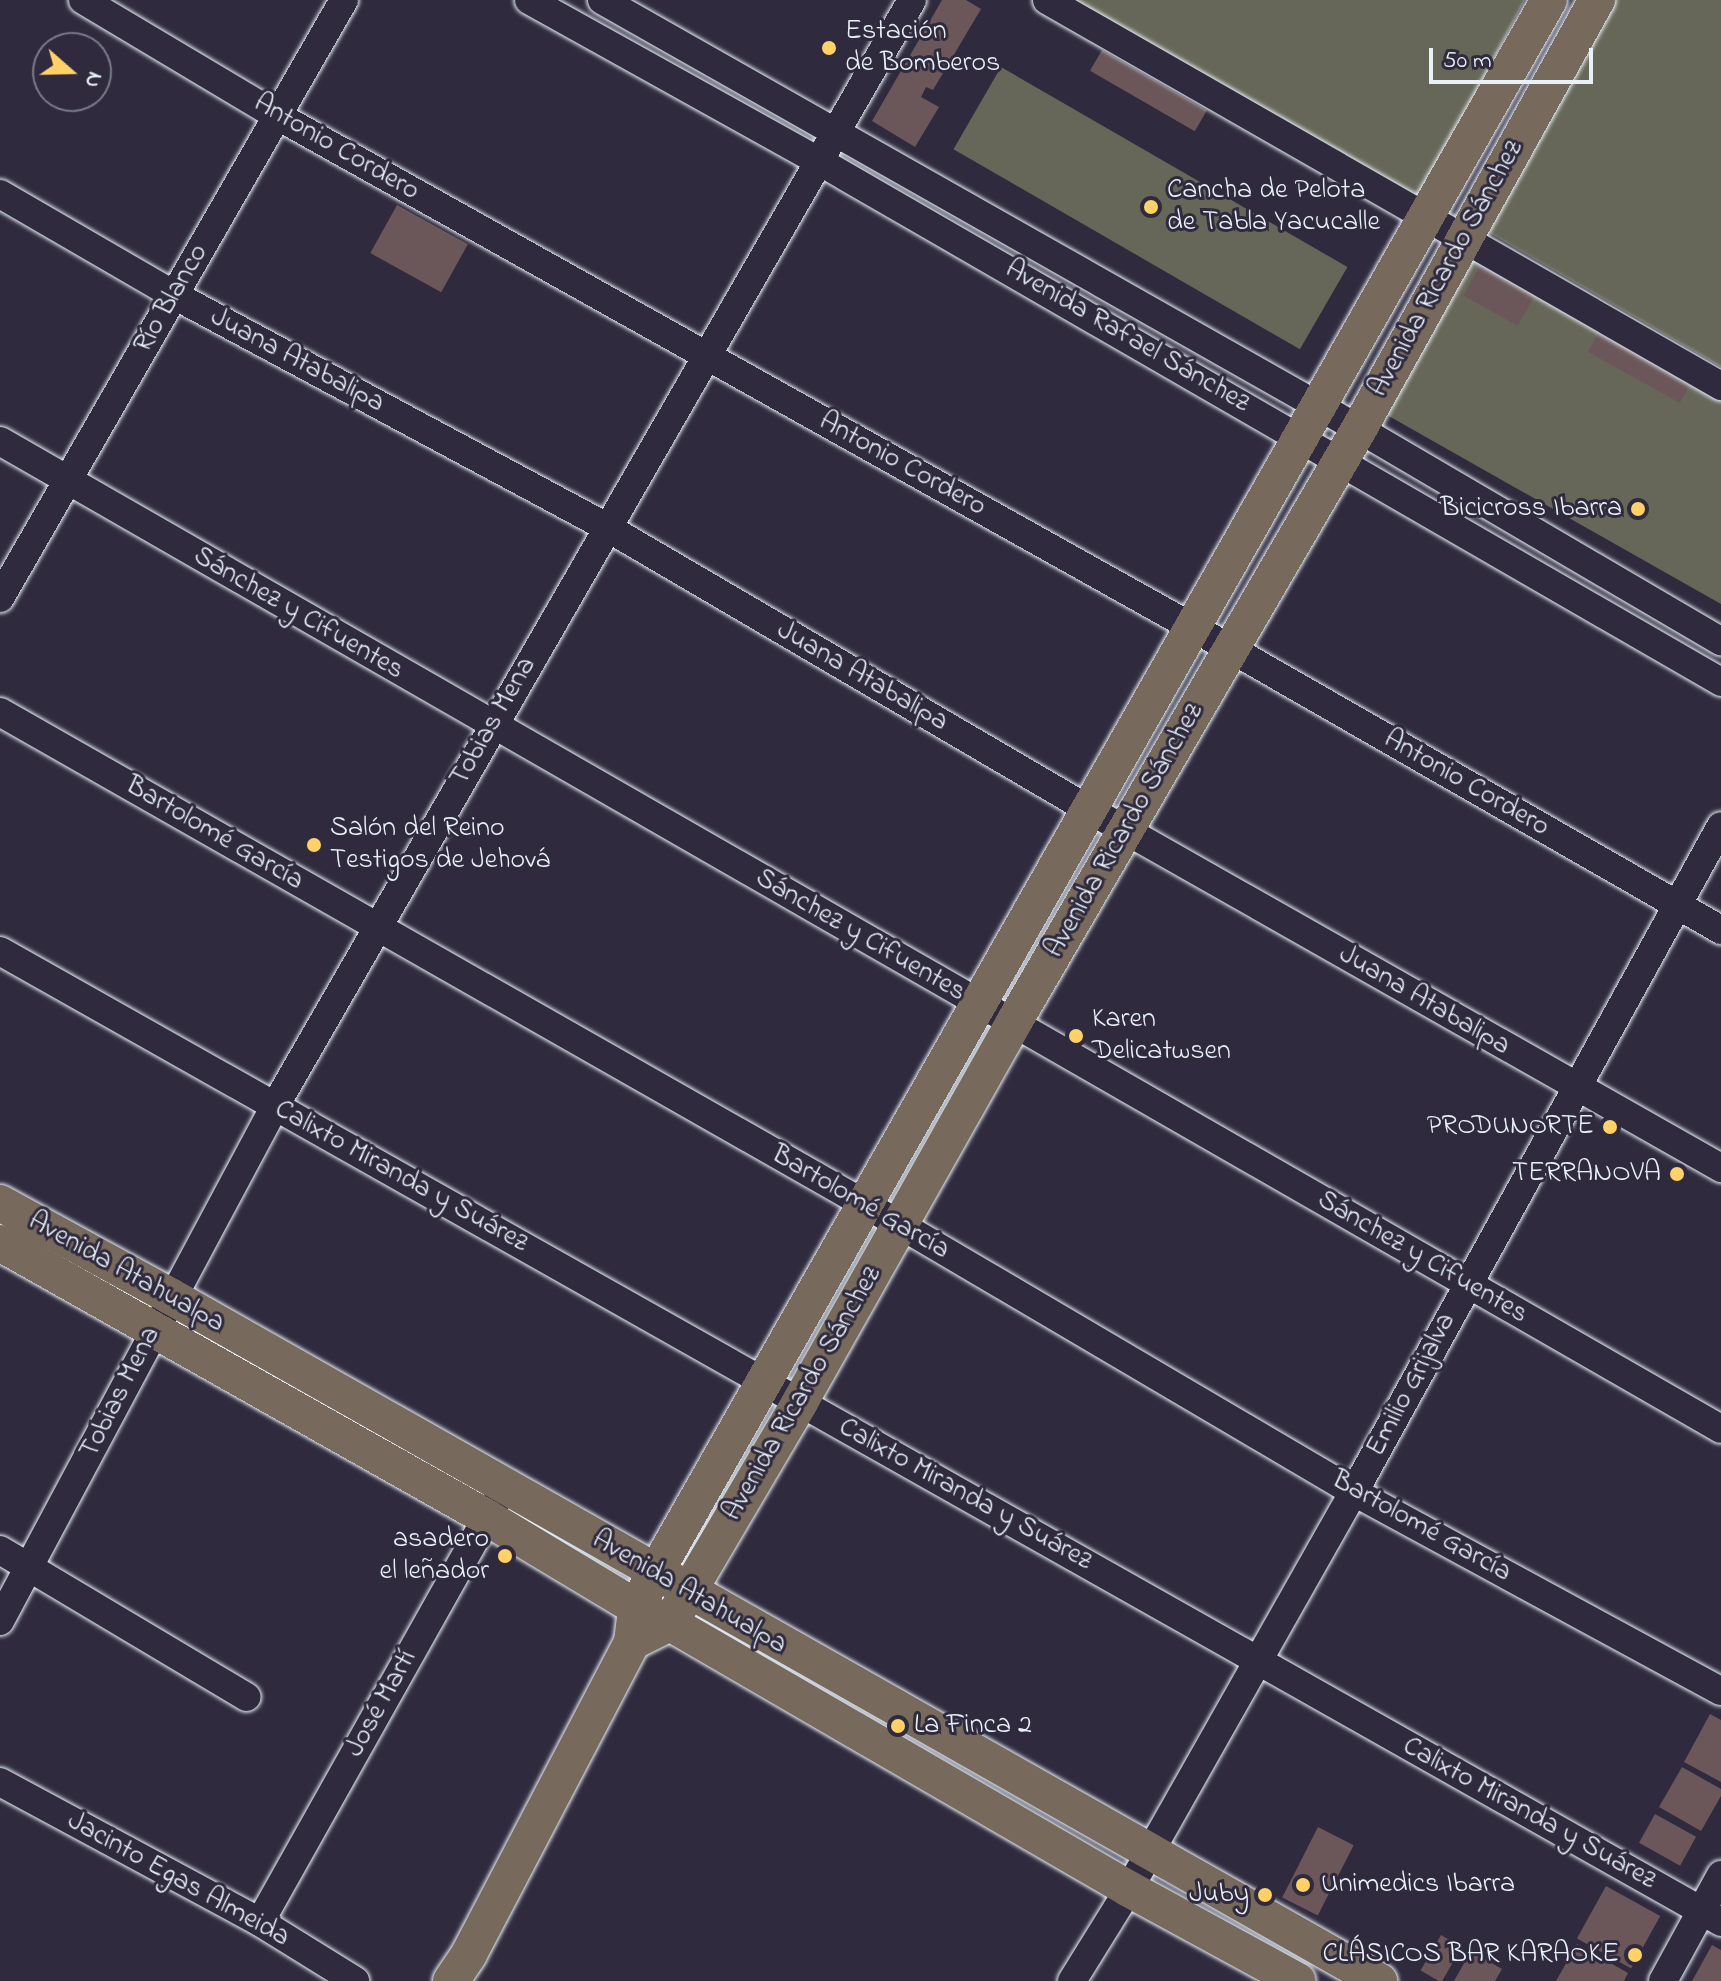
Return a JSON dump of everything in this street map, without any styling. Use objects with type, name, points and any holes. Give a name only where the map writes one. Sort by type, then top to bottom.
[{"type":"main road","name":"Avenida Ricardo Sánchez","points":[[451,1981],[469,1954],[634,1624],[655,1574],[1549,0]]},
{"type":"main road","name":"Avenida Ricardo Sánchez","points":[[679,1608],[1349,444],[1597,0]]},
{"type":"main road","name":"Avenida Atahualpa","points":[[0,1203],[170,1296],[496,1502],[634,1624]]},
{"type":"main road","name":"Avenida Atahualpa","points":[[0,1243],[154,1331],[496,1502],[655,1574],[679,1608],[1129,1889],[1298,1981]]},
{"type":"main road","name":"Avenida Atahualpa","points":[[679,1608],[1150,1853],[1379,1981]]},
{"type":"main road","points":[[634,1624],[679,1608]]},
{"type":"street","name":"Antonio Cordero","points":[[83,0],[276,115],[1231,649],[1721,930]]},
{"type":"street","name":"Río Blanco","points":[[0,598],[344,0]]},
{"type":"street","name":"Avenida Rafael Sánchez","points":[[529,0],[817,160],[1721,641]]},
{"type":"street","name":"Avenida Rafael Sánchez","points":[[602,0],[835,132],[1310,422]]},
{"type":"street","name":"Tobias Mena","points":[[0,1621],[31,1567],[170,1296],[275,1106],[491,726],[912,0]]},
{"type":"street","points":[[1047,0],[1721,386]]},
{"type":"street","name":"Juana Atabalipa","points":[[0,194],[174,295],[608,528],[1088,809],[1721,1168]]},
{"type":"street","name":"Sánchez y Cifuentes","points":[[0,441],[491,726],[979,1005],[1014,1022],[1721,1429]]},
{"type":"street","name":"Avenida Rafael Sánchez","points":[[1349,444],[1721,682]]},
{"type":"street","name":"Bartolomé García","points":[[0,712],[863,1203],[1354,1492],[1721,1691]]},
{"type":"street","name":"Emilio Grijalva","points":[[1072,1981],[1150,1853],[1354,1492],[1721,826]]},
{"type":"street","name":"Calixto Miranda y Suárez","points":[[0,951],[1711,1916]]},
{"type":"street","name":"José Martí","points":[[260,1922],[496,1502]]},
{"type":"street","points":[[0,1550],[247,1697]]},
{"type":"street","name":"Jacinto Egas Almeida","points":[[0,1782],[260,1922],[355,1981]]},
{"type":"street","points":[[1663,1981],[1711,1916],[1721,1875]]},
{"type":"green space","points":[[1072,0],[1525,0],[1419,198]]},
{"type":"green space","points":[[1616,0],[1721,0],[1721,367],[1486,231]]},
{"type":"green space","name":"Cancha de Pelota de Tabla Yacucalle","points":[[1001,67],[1347,267],[1300,349],[954,149]]},
{"type":"green space","name":"Bicicross Ibarra","points":[[1474,258],[1721,398],[1721,604],[1387,415]]},
{"type":"building","points":[[942,0],[966,0],[981,9],[933,90],[926,87],[921,97],[939,107],[915,147],[872,121]]},
{"type":"building","points":[[1102,50],[1207,110],[1195,131],[1090,71]]},
{"type":"building","points":[[397,205],[468,244],[441,292],[370,253]]},
{"type":"building","points":[[1480,266],[1534,296],[1518,326],[1464,296]]},
{"type":"building","points":[[1600,330],[1692,381],[1680,403],[1588,352]]},
{"type":"building","points":[[1710,1714],[1721,1720],[1721,1782],[1684,1762]]},
{"type":"building","points":[[1682,1767],[1721,1789],[1721,1796],[1701,1831],[1659,1807]]},
{"type":"building","points":[[1655,1814],[1696,1837],[1680,1866],[1639,1843]]},
{"type":"building","points":[[1318,1827],[1354,1845],[1318,1916],[1282,1897]]},
{"type":"building","points":[[1606,1886],[1660,1916],[1631,1969],[1577,1938]]},
{"type":"building","points":[[1441,1935],[1462,1947],[1442,1981],[1420,1971]]},
{"type":"building","points":[[1577,1944],[1628,1973],[1624,1981],[1556,1981]]},
{"type":"building","points":[[1712,1945],[1721,1950],[1721,1981],[1692,1981]]},
{"type":"building","points":[[1471,1951],[1502,1969],[1495,1981],[1454,1981]]},
{"type":"place","name":"Estación de Bomberos","points":[[829,48]]},
{"type":"place","name":"Cancha de Pelota de Tabla Yacucalle","points":[[1151,207]]},
{"type":"place","name":"Bicicross Ibarra","points":[[1638,509]]},
{"type":"place","name":"Salón del Reino Testigos de Jehová","points":[[314,845]]},
{"type":"place","name":"Karen Delicatwsen","points":[[1076,1036]]},
{"type":"place","name":"PRODUNORTE","points":[[1610,1127]]},
{"type":"place","name":"TERRANOVA","points":[[1677,1174]]},
{"type":"place","name":"asadero el leñador","points":[[505,1556]]},
{"type":"place","name":"La Finca 2","points":[[898,1726]]},
{"type":"place","name":"Unimedics Ibarra","points":[[1303,1885]]},
{"type":"place","name":"Juby","points":[[1265,1895]]},
{"type":"place","name":"CLÁSICOS BAR KARAOKE","points":[[1635,1955]]}]
